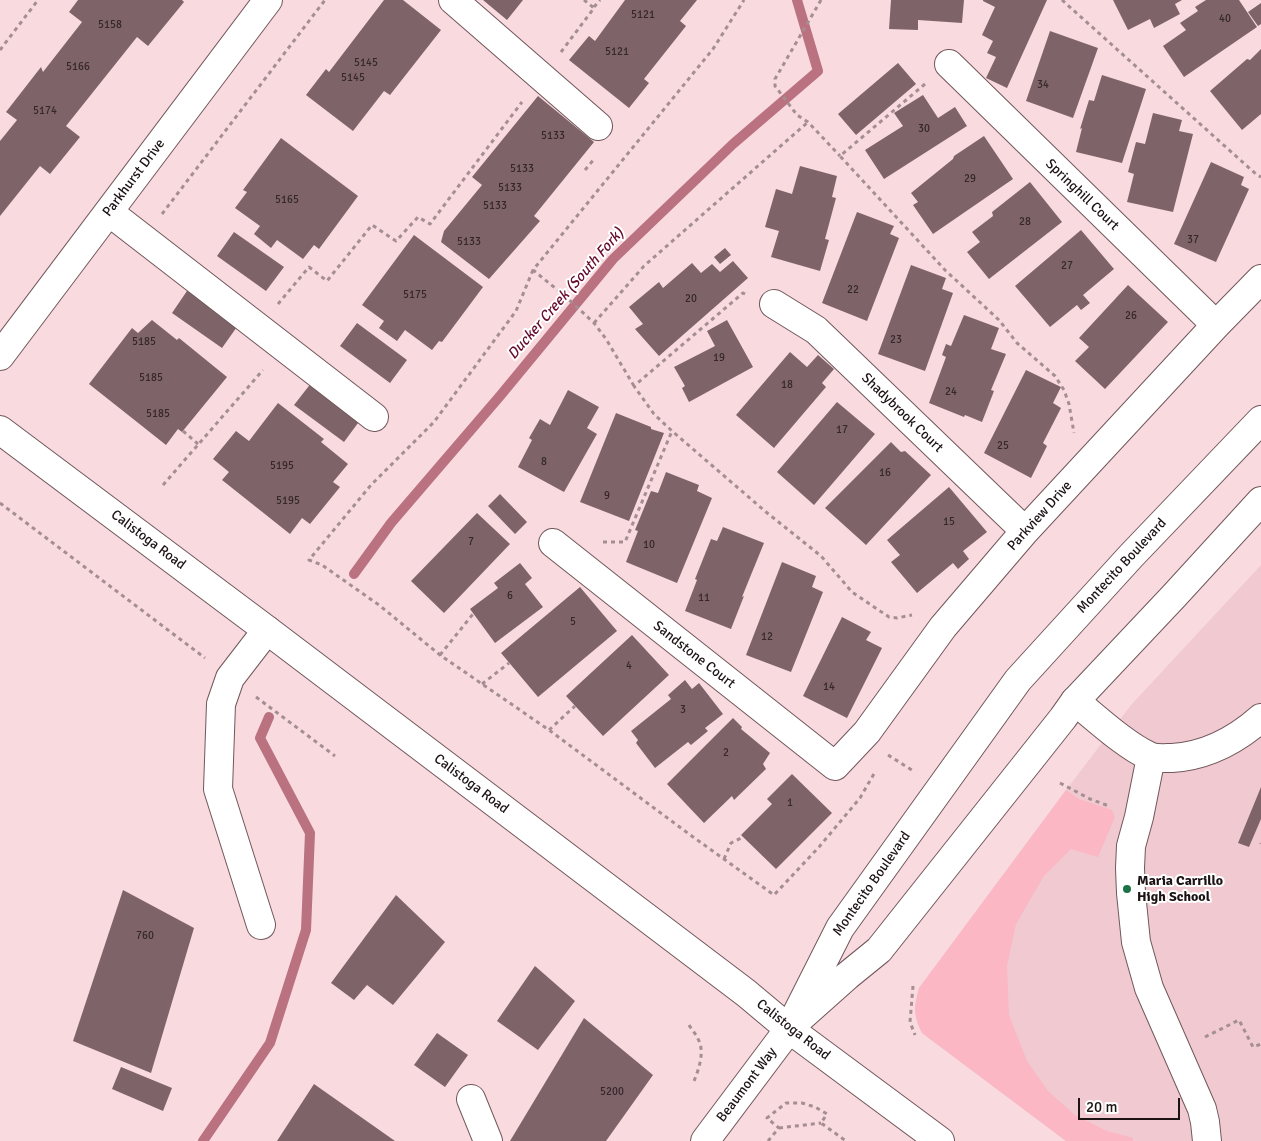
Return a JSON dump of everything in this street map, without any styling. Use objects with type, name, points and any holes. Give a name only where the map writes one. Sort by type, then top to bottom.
[{"type":"main road","name":"Parkhurst Drive","points":[[0,356],[268,0]]},
{"type":"main road","points":[[452,0],[598,126]]},
{"type":"main road","name":"Springhill Court","points":[[949,64],[1216,325]]},
{"type":"main road","points":[[109,212],[374,417]]},
{"type":"main road","name":"Parkview Drive","points":[[836,766],[867,732],[943,627],[1025,532],[1216,325],[1261,279]]},
{"type":"main road","name":"Shadybrook Court","points":[[774,304],[816,330],[1025,532]]},
{"type":"main road","name":"Montecito Boulevard","points":[[789,1029],[840,928],[1018,680],[1130,556],[1261,420]]},
{"type":"main road","name":"Calistoga Road","points":[[0,430],[746,993],[789,1029],[940,1141]]},
{"type":"main road","points":[[789,1029],[847,976],[879,950],[1075,701],[1261,501]]},
{"type":"main road","name":"Sandstone Court","points":[[553,543],[836,766]]},
{"type":"main road","points":[[261,925],[218,789],[221,704],[230,678],[267,630]]},
{"type":"main road","points":[[1075,701],[1125,741],[1151,758],[1182,757],[1202,753],[1233,739],[1261,718]]},
{"type":"main road","points":[[1151,758],[1132,846],[1130,868],[1136,942],[1149,988],[1202,1109],[1207,1141]]},
{"type":"main road","name":"Beaumont Way","points":[[705,1141],[789,1029]]},
{"type":"main road","points":[[471,1099],[488,1141]]},
{"type":"path","points":[[0,50],[38,0]]},
{"type":"path","points":[[144,238],[325,0]]},
{"type":"path","points":[[584,0],[594,8]]},
{"type":"path","points":[[258,328],[308,267],[327,281],[372,225],[396,240],[418,217],[430,224],[600,0]]},
{"type":"path","points":[[744,0],[713,49],[533,270],[516,312],[434,422],[371,485],[309,560],[322,565],[379,605],[440,655],[549,730],[774,895],[819,847],[860,798],[878,768]]},
{"type":"path","points":[[821,0],[776,79],[776,86],[797,115],[808,122],[945,270],[999,320],[1016,344],[1055,376],[1064,390],[1069,404],[1076,450],[1088,463]]},
{"type":"path","points":[[1062,0],[1261,177]]},
{"type":"path","points":[[840,156],[949,64]]},
{"type":"path","points":[[594,323],[644,266],[808,122]]},
{"type":"path","points":[[533,270],[594,323],[654,414],[766,512],[821,556],[852,592],[889,617],[897,618],[920,614],[930,616],[943,627]]},
{"type":"path","points":[[634,386],[743,294],[774,304]]},
{"type":"path","points":[[163,485],[274,357],[280,345]]},
{"type":"path","points":[[183,430],[198,444]]},
{"type":"path","points":[[553,543],[624,542],[672,431]]},
{"type":"path","points":[[0,503],[335,756]]},
{"type":"path","points":[[440,655],[473,614]]},
{"type":"path","points":[[482,684],[509,664]]},
{"type":"path","points":[[549,730],[575,706]]},
{"type":"path","points":[[867,732],[885,743],[881,751],[917,773]]},
{"type":"path","points":[[1060,783],[1090,799],[1115,808]]},
{"type":"path","points":[[724,859],[731,843],[743,837]]},
{"type":"path","points":[[913,986],[910,1022],[915,1035]]},
{"type":"path","points":[[1200,1039],[1239,1020],[1253,1047],[1261,1044]]},
{"type":"path","points":[[689,1025],[700,1040],[700,1066],[694,1081]]},
{"type":"path","points":[[779,1128],[767,1118],[786,1103],[802,1103],[815,1107],[827,1114],[821,1123]]},
{"type":"path","points":[[768,1141],[779,1128],[821,1123],[846,1141]]},
{"type":"shaded area","name":"Maria Carrillo High School","points":[[1261,565],[1261,1141],[1066,1141],[922,1033],[917,1022],[915,1006],[919,988],[1131,705]]},
{"type":"shaded area","points":[[1066,790],[1079,799],[1112,810],[1115,817],[1098,857],[1071,849],[1044,876],[1016,924],[1007,966],[1009,1015],[1027,1061],[1048,1091],[1075,1115],[1107,1131],[1133,1138],[1133,1141],[1066,1141],[922,1033],[917,1021],[915,1006],[919,988]]},
{"type":"building","points":[[78,0],[182,0],[184,2],[148,46],[137,37],[66,126],[80,137],[50,174],[40,166],[0,216],[0,141],[17,120],[6,112],[41,67],[43,72],[82,22],[69,12]]},
{"type":"building","points":[[384,0],[403,0],[441,30],[390,95],[384,91],[353,131],[306,95],[326,69],[329,72]]},
{"type":"building","points":[[483,0],[523,0],[507,20]]},
{"type":"building","points":[[625,0],[697,0],[680,21],[686,26],[644,79],[649,83],[629,108],[569,60],[589,36],[595,41]]},
{"type":"building","points":[[891,0],[964,0],[962,23],[918,20],[918,30],[889,29]]},
{"type":"building","points":[[983,0],[1047,0],[1007,88],[986,78],[996,57],[987,53],[993,41],[982,35],[995,7]]},
{"type":"building","points":[[1113,0],[1182,0],[1175,4],[1180,14],[1154,28],[1150,19],[1128,30]]},
{"type":"building","points":[[1206,0],[1239,0],[1257,27],[1184,77],[1163,46],[1186,30],[1180,23],[1198,11],[1195,7]]},
{"type":"building","points":[[1261,3],[1261,24],[1258,26],[1248,12]]},
{"type":"building","points":[[1050,31],[1098,48],[1073,118],[1026,101]]},
{"type":"building","points":[[1261,49],[1261,114],[1242,130],[1210,91]]},
{"type":"building","points":[[898,63],[916,84],[856,135],[838,114]]},
{"type":"building","points":[[1102,75],[1146,89],[1122,163],[1076,152],[1082,128],[1080,129],[1089,100],[1094,101]]},
{"type":"building","points":[[923,95],[938,118],[955,107],[967,126],[884,179],[865,150],[903,126],[894,113]]},
{"type":"building","points":[[538,96],[594,142],[534,216],[540,221],[489,279],[441,242],[444,231],[482,185],[472,177]]},
{"type":"building","points":[[1153,113],[1182,120],[1179,131],[1193,134],[1173,212],[1127,202],[1134,174],[1128,172],[1136,142],[1145,144]]},
{"type":"building","points":[[984,136],[1013,179],[933,234],[913,205],[918,202],[911,193],[953,159],[954,156]]},
{"type":"building","points":[[281,138],[358,196],[319,249],[314,245],[303,259],[277,240],[271,248],[254,234],[260,226],[235,208],[247,192],[243,190]]},
{"type":"building","points":[[1211,162],[1244,177],[1241,185],[1249,189],[1216,262],[1174,244]]},
{"type":"building","points":[[800,166],[837,176],[832,197],[836,198],[825,239],[829,240],[820,271],[771,257],[779,231],[765,227],[776,189],[792,194]]},
{"type":"building","points":[[1030,182],[1062,222],[989,279],[967,252],[980,242],[972,232],[993,216],[992,212]]},
{"type":"building","points":[[857,212],[894,226],[890,234],[899,238],[867,321],[822,303]]},
{"type":"building","points":[[1081,230],[1114,269],[1083,295],[1090,303],[1081,310],[1077,305],[1050,327],[1015,286]]},
{"type":"building","points":[[234,232],[284,267],[266,291],[217,256]]},
{"type":"building","points":[[414,235],[483,287],[442,342],[439,341],[432,350],[405,330],[397,341],[379,328],[384,321],[362,305]]},
{"type":"building","points":[[725,248],[731,255],[720,264],[714,257]]},
{"type":"building","points":[[733,261],[748,278],[659,356],[635,329],[643,324],[629,307],[659,282],[663,288],[692,263],[701,273],[712,264],[720,272]]},
{"type":"building","points":[[911,265],[946,278],[942,289],[953,293],[925,371],[878,354]]},
{"type":"building","points":[[1128,285],[1168,322],[1105,389],[1075,361],[1089,347],[1079,338]]},
{"type":"building","points":[[189,288],[239,324],[222,348],[172,313]]},
{"type":"building","points":[[964,315],[999,328],[991,349],[1006,354],[991,390],[994,391],[982,422],[929,403],[946,357],[942,355],[946,344],[951,346]]},
{"type":"building","points":[[152,320],[177,340],[179,338],[227,377],[182,432],[178,429],[166,445],[89,384],[132,328],[138,333]]},
{"type":"building","points":[[727,320],[753,367],[689,402],[682,388],[685,386],[674,367],[715,346],[707,331]]},
{"type":"building","points":[[357,323],[407,360],[390,383],[340,346]]},
{"type":"building","points":[[790,352],[807,367],[818,355],[834,369],[822,383],[826,387],[774,448],[736,415]]},
{"type":"building","points":[[1026,370],[1061,387],[1053,403],[1061,408],[1043,443],[1047,446],[1031,478],[984,453]]},
{"type":"building","points":[[312,382],[361,419],[344,442],[294,405]]},
{"type":"building","points":[[568,390],[599,407],[587,428],[597,434],[564,492],[518,467],[532,440],[529,438],[540,419],[550,425]]},
{"type":"building","points":[[837,402],[875,434],[814,505],[777,472]]},
{"type":"building","points":[[278,403],[324,439],[321,442],[348,464],[333,482],[340,487],[310,524],[302,518],[290,534],[222,480],[229,472],[213,459],[236,431],[249,441]]},
{"type":"building","points":[[616,413],[664,433],[629,521],[580,502]]},
{"type":"building","points":[[891,442],[901,452],[905,451],[931,475],[866,545],[825,508]]},
{"type":"building","points":[[666,472],[699,485],[697,491],[712,498],[677,583],[626,562],[638,531],[635,530],[651,491],[658,493]]},
{"type":"building","points":[[949,487],[987,532],[963,551],[969,559],[958,569],[953,563],[917,593],[891,562],[900,555],[887,540]]},
{"type":"building","points":[[500,494],[527,522],[515,534],[488,506]]},
{"type":"building","points":[[477,513],[510,544],[444,613],[411,581]]},
{"type":"building","points":[[723,527],[764,543],[731,629],[685,611],[711,539],[717,541]]},
{"type":"building","points":[[782,562],[816,576],[812,587],[823,592],[791,672],[746,655]]},
{"type":"building","points":[[520,563],[532,578],[525,584],[543,607],[495,643],[470,609],[498,588],[494,583]]},
{"type":"building","points":[[580,587],[617,631],[538,697],[501,653]]},
{"type":"building","points":[[842,617],[871,632],[866,640],[882,648],[847,718],[803,696]]},
{"type":"building","points":[[632,635],[669,675],[603,736],[566,696]]},
{"type":"building","points":[[685,680],[692,689],[699,683],[723,714],[705,728],[708,731],[691,745],[688,742],[655,768],[636,743],[638,740],[631,731],[671,699],[668,695]]},
{"type":"building","points":[[733,718],[742,727],[741,729],[770,753],[763,764],[766,769],[734,800],[732,796],[704,823],[667,784]]},
{"type":"building","points":[[792,774],[832,813],[776,869],[741,835],[772,804],[767,799]]},
{"type":"building","points":[[1261,787],[1261,819],[1249,847],[1238,843]]},
{"type":"building","points":[[123,890],[194,928],[151,1073],[73,1041]]},
{"type":"building","points":[[396,895],[445,942],[393,1005],[367,985],[354,1000],[331,983]]},
{"type":"building","points":[[535,966],[575,1001],[538,1050],[497,1021]]},
{"type":"building","points":[[584,1018],[653,1075],[606,1141],[510,1141]]},
{"type":"building","points":[[437,1033],[468,1055],[445,1087],[414,1065]]},
{"type":"building","points":[[121,1067],[172,1088],[163,1111],[112,1089]]},
{"type":"building","points":[[314,1084],[395,1141],[277,1141]]},
{"type":"waterway","name":"Ducker Creek (South Fork)","points":[[354,574],[391,523],[500,396],[613,259],[733,144],[818,71],[797,0]]},
{"type":"waterway","name":"Ducker Creek (South Fork)","points":[[203,1141],[270,1043],[306,930],[310,833],[260,738],[269,717]]},
{"type":"place","name":"Maria Carrillo High School","points":[[1127,889]]}]
